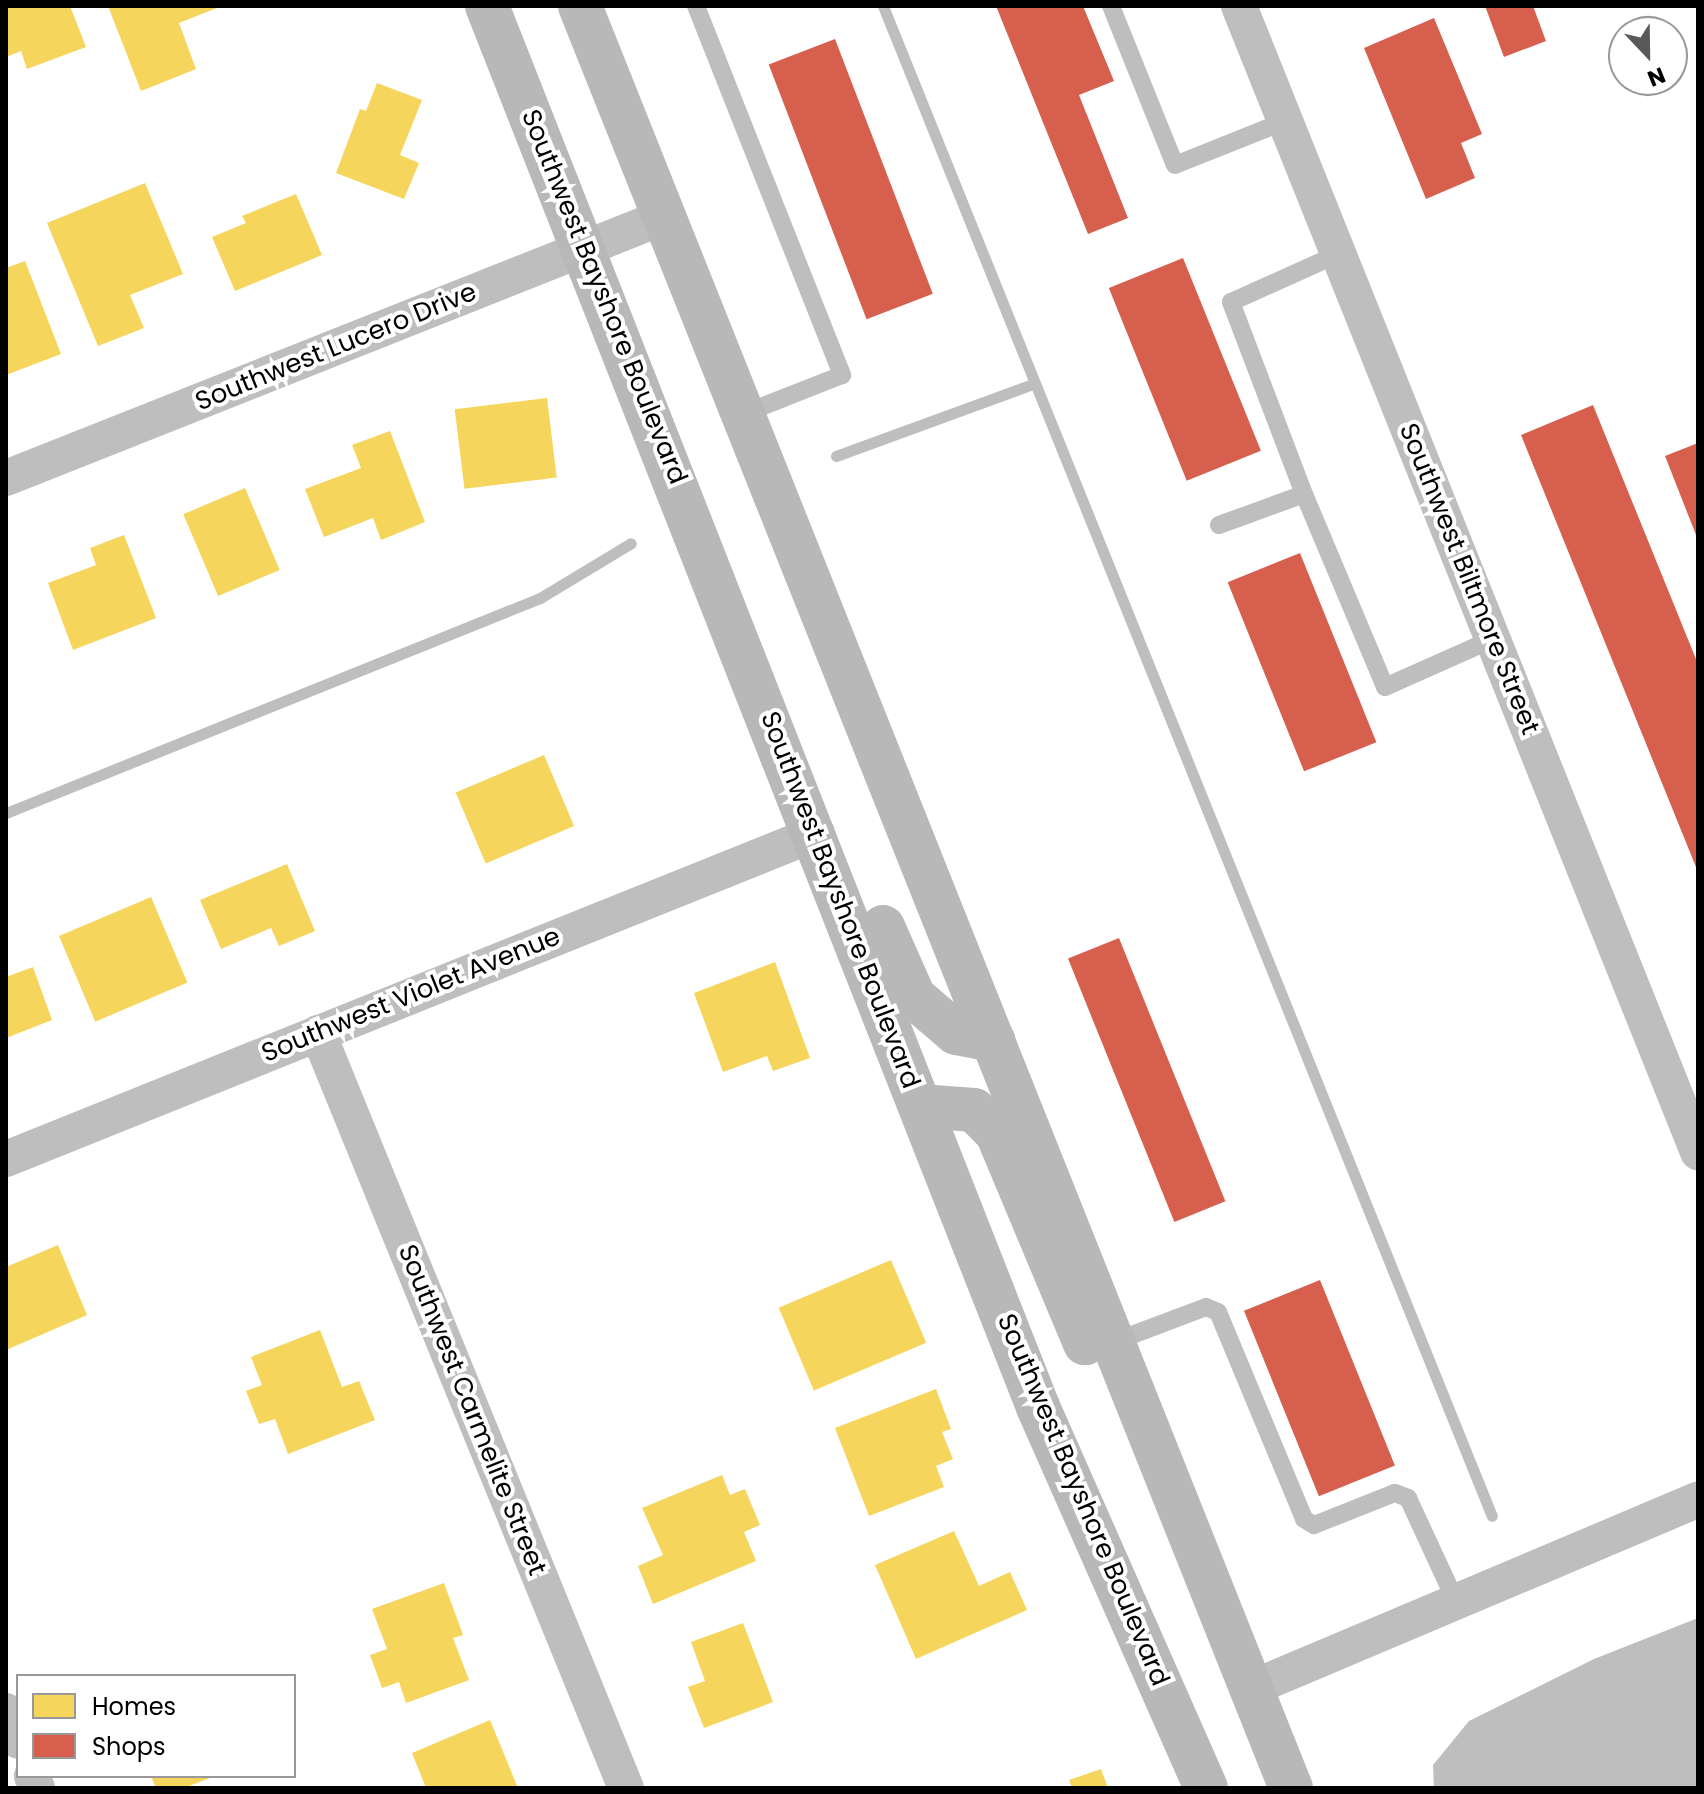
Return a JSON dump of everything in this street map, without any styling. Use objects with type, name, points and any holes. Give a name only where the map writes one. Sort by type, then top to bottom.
[{"type":"main road","name":"Southwest Bayshore Boulevard","points":[[487,6],[779,745],[817,833],[1038,1407],[1206,1788]]},
{"type":"main road","points":[[580,6],[1116,1341],[1291,1788]]},
{"type":"main road","points":[[779,745],[821,778],[914,997],[956,1033],[993,1040]]},
{"type":"main road","points":[[920,1106],[974,1110],[997,1133],[1090,1355],[1133,1386]]},
{"type":"street","name":"Southwest Biltmore Street","points":[[1239,6],[1698,1152]]},
{"type":"street","name":"Southwest Lucero Drive","points":[[6,478],[666,216]]},
{"type":"street","name":"Southwest Violet Avenue","points":[[6,1159],[817,833]]},
{"type":"street","name":"Southwest Carmelite Street","points":[[318,1033],[626,1788]]},
{"type":"street","points":[[1252,1688],[1698,1500]]},
{"type":"street","points":[[6,1711],[16,1736]]},
{"type":"lane","points":[[696,6],[842,375],[743,414]]},
{"type":"lane","points":[[1111,6],[1175,165],[1285,121]]},
{"type":"lane","points":[[1338,254],[1231,302],[1304,494],[1385,687],[1493,639]]},
{"type":"lane","points":[[1219,525],[1304,494]]},
{"type":"lane","points":[[1116,1341],[1206,1307],[1218,1312],[1304,1519],[1314,1525],[1395,1493],[1408,1498],[1456,1602]]},
{"type":"shaded area","points":[[1698,1618],[1698,1788],[1434,1788],[1433,1765],[1469,1721],[1594,1659]]},
{"type":"building: Homes","points":[[6,6],[70,6],[86,47],[27,69],[21,51],[6,57]]},
{"type":"building: Homes","points":[[108,6],[222,6],[179,23],[196,69],[141,91]]},
{"type":"building: Homes","points":[[377,83],[422,100],[400,155],[419,163],[404,199],[336,173],[360,109],[366,111]]},
{"type":"building: Homes","points":[[145,183],[183,274],[130,295],[144,328],[98,346],[47,223]]},
{"type":"building: Homes","points":[[296,194],[322,255],[235,291],[212,237],[246,223],[242,216]]},
{"type":"building: Homes","points":[[25,261],[61,354],[6,375],[6,268]]},
{"type":"building: Homes","points":[[547,398],[557,477],[464,489],[455,409]]},
{"type":"building: Homes","points":[[390,431],[425,522],[381,540],[373,518],[324,537],[305,489],[361,468],[352,445]]},
{"type":"building: Homes","points":[[245,488],[280,570],[218,596],[183,514]]},
{"type":"building: Homes","points":[[124,535],[156,618],[73,650],[48,583],[96,565],[90,548]]},
{"type":"building: Homes","points":[[544,755],[574,826],[486,863],[456,793]]},
{"type":"building: Homes","points":[[287,864],[315,931],[279,946],[271,928],[221,949],[200,900]]},
{"type":"building: Homes","points":[[151,897],[187,983],[95,1022],[59,936]]},
{"type":"building: Homes","points":[[775,962],[810,1058],[773,1071],[767,1056],[723,1072],[694,993]]},
{"type":"building: Homes","points":[[33,967],[52,1020],[6,1038],[6,977]]},
{"type":"building: Homes","points":[[58,1245],[87,1315],[6,1350],[6,1267]]},
{"type":"building: Homes","points":[[891,1260],[926,1343],[814,1391],[779,1308]]},
{"type":"building: Homes","points":[[320,1330],[342,1387],[359,1381],[375,1420],[288,1454],[275,1419],[259,1424],[246,1391],[262,1385],[251,1357]]},
{"type":"building: Homes","points":[[936,1389],[951,1429],[942,1432],[953,1459],[936,1466],[944,1487],[869,1516],[835,1428]]},
{"type":"building: Homes","points":[[722,1475],[730,1495],[745,1489],[760,1525],[744,1532],[756,1561],[653,1604],[638,1566],[663,1555],[642,1508]]},
{"type":"building: Homes","points":[[954,1531],[979,1586],[1010,1572],[1027,1610],[916,1659],[875,1565]]},
{"type":"building: Homes","points":[[444,1583],[463,1635],[453,1638],[469,1680],[406,1703],[399,1682],[382,1688],[370,1655],[387,1649],[372,1609]]},
{"type":"building: Homes","points":[[743,1623],[773,1702],[704,1728],[688,1687],[705,1681],[691,1642]]},
{"type":"building: Homes","points":[[490,1720],[518,1788],[426,1788],[412,1753]]},
{"type":"building: Homes","points":[[1101,1769],[1108,1788],[1072,1788],[1069,1780]]},
{"type":"building: Homes","points":[[152,1778],[210,1778],[184,1788],[156,1788]]},
{"type":"building: Shops","points":[[996,6],[1083,6],[1114,81],[1079,95],[1128,218],[1088,234]]},
{"type":"building: Shops","points":[[1485,6],[1533,6],[1546,41],[1504,57]]},
{"type":"building: Shops","points":[[1434,18],[1482,134],[1461,143],[1475,178],[1426,199],[1364,48]]},
{"type":"building: Shops","points":[[835,39],[933,294],[867,319],[769,64]]},
{"type":"building: Shops","points":[[1183,258],[1261,451],[1187,481],[1109,288]]},
{"type":"building: Shops","points":[[1593,405],[1698,664],[1698,872],[1521,435]]},
{"type":"building: Shops","points":[[1698,443],[1698,540],[1665,456]]},
{"type":"building: Shops","points":[[1300,553],[1376,742],[1304,771],[1228,582]]},
{"type":"building: Shops","points":[[1119,938],[1225,1201],[1174,1222],[1068,959]]},
{"type":"building: Shops","points":[[1320,1280],[1395,1465],[1319,1496],[1244,1311]]},
{"type":"waterway","points":[[883,6],[1492,1516]]},
{"type":"waterway","points":[[836,456],[1035,383]]},
{"type":"waterway","points":[[6,813],[540,598],[631,543]]}]
